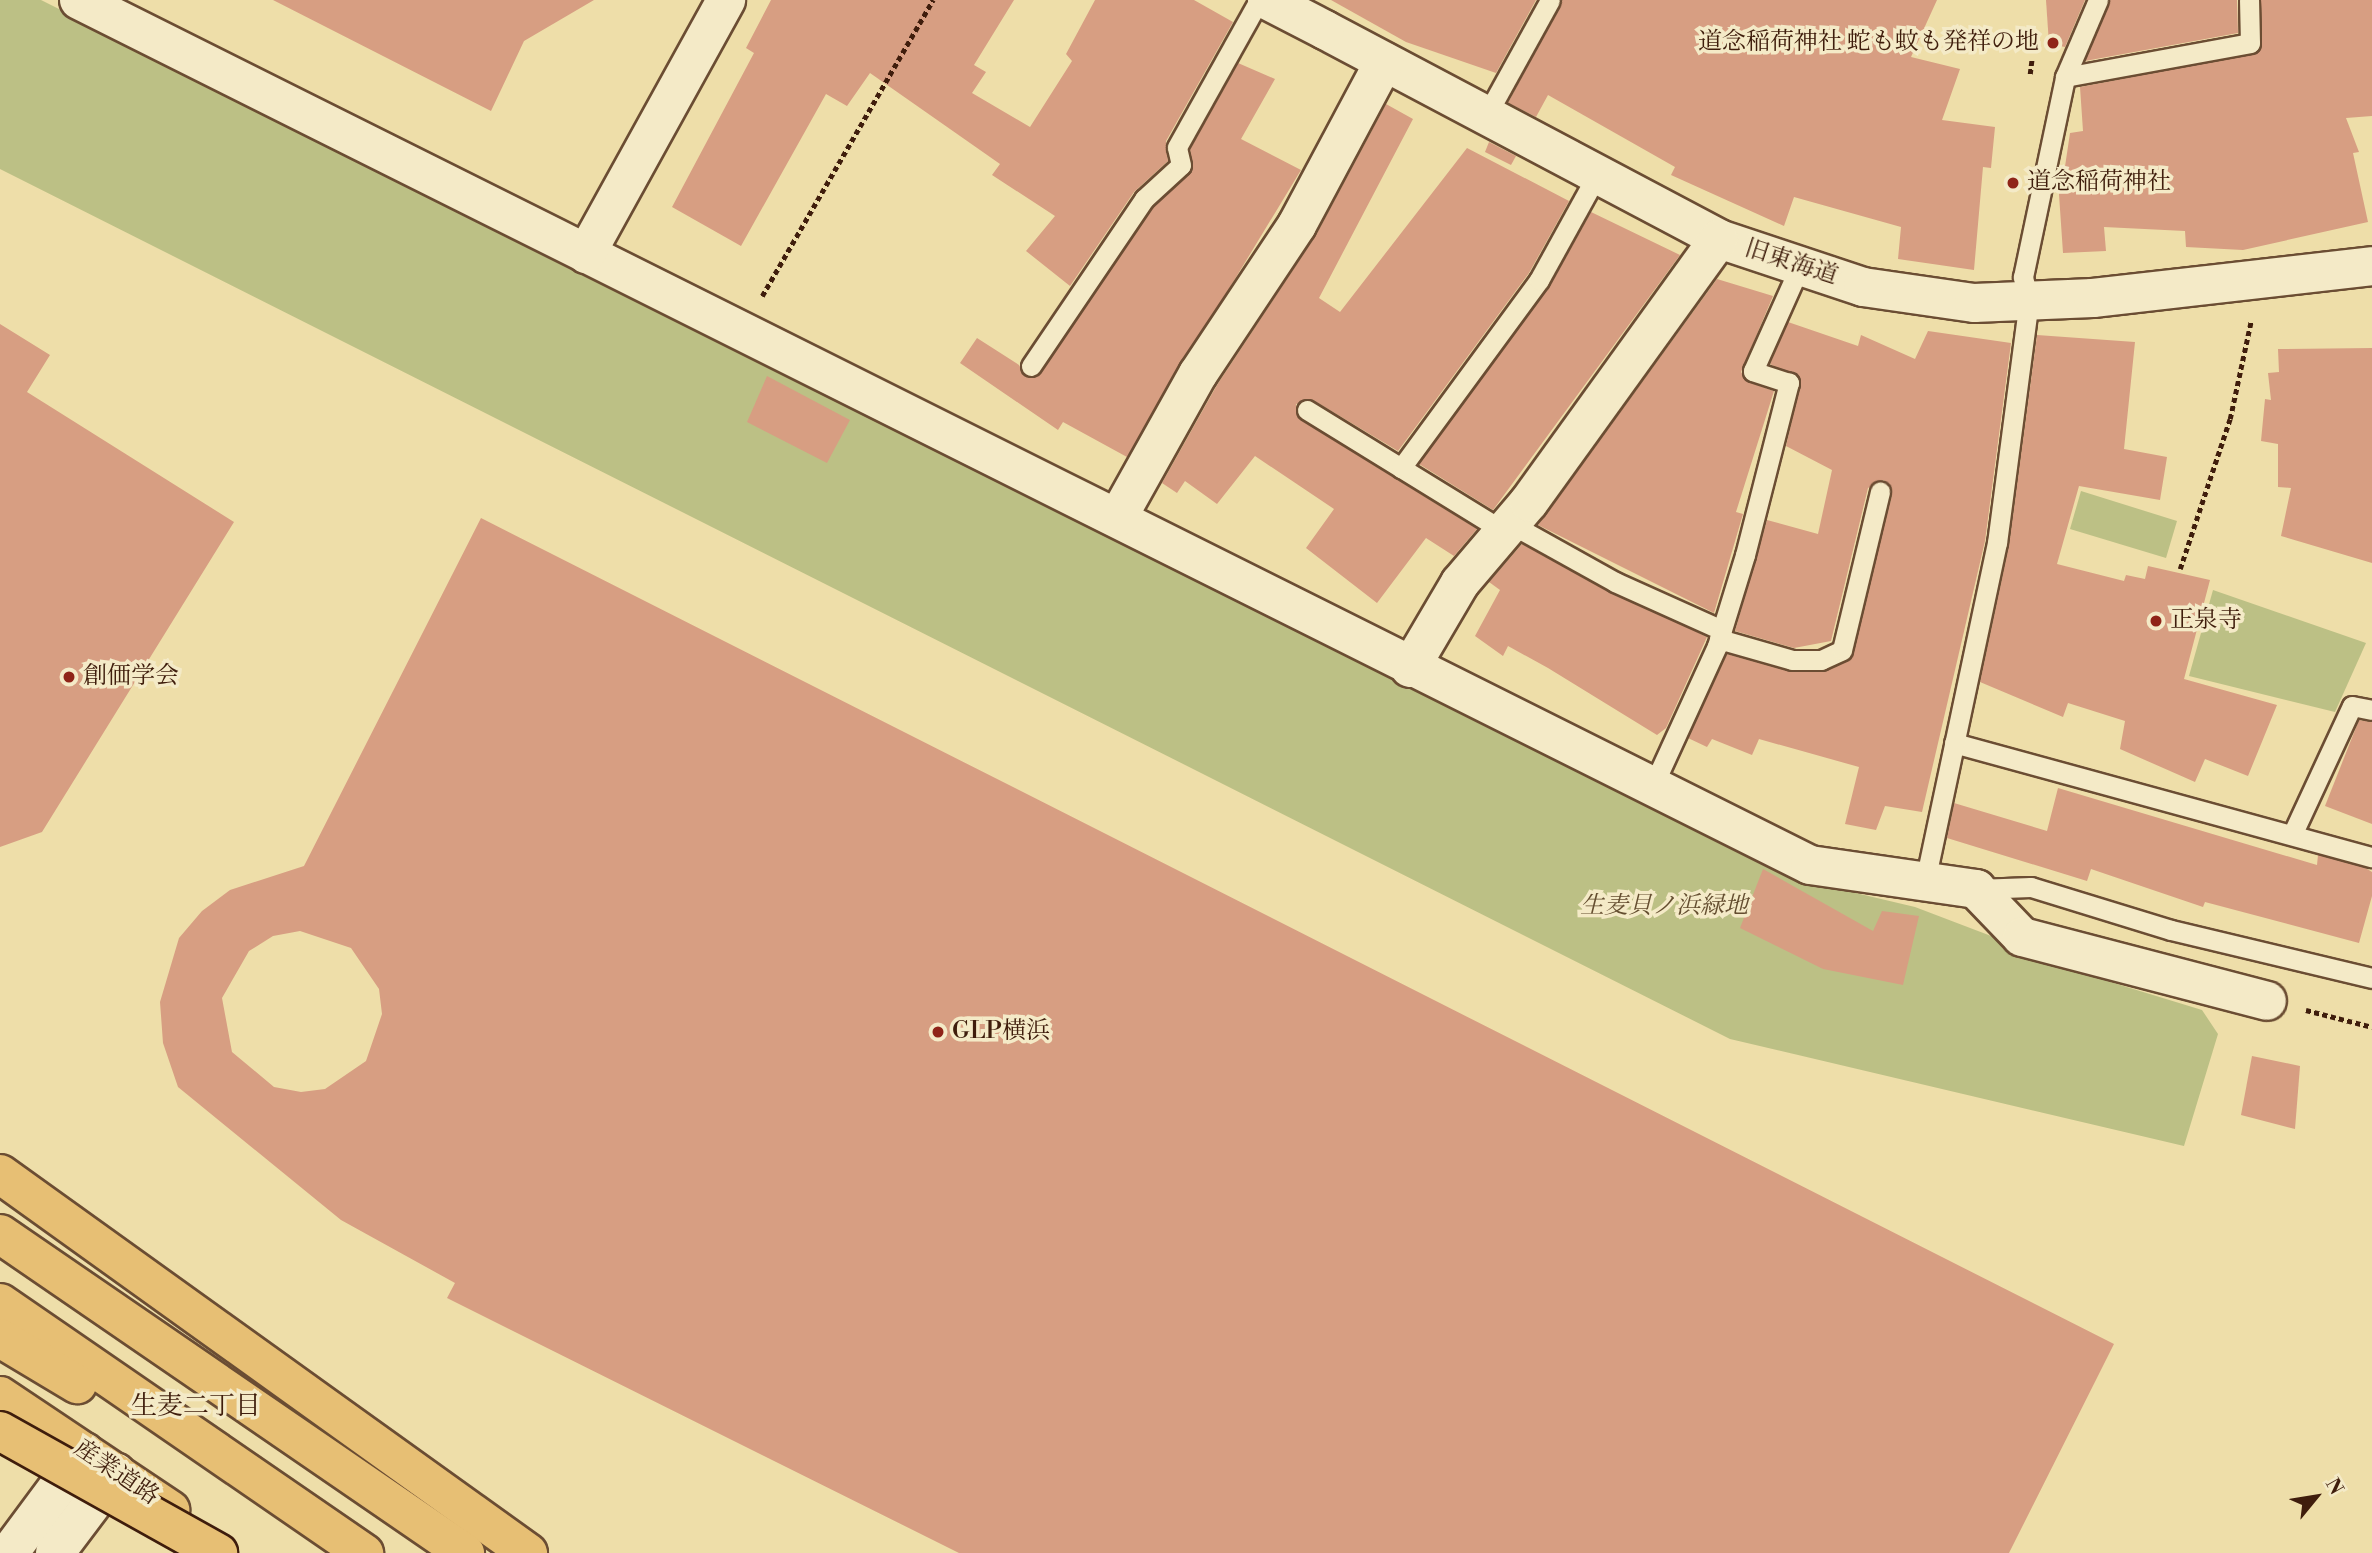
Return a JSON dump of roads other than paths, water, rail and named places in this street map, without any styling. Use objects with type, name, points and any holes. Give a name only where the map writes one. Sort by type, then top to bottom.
[{"type":"main road","points":[[0,1163],[113,1253]]},
{"type":"main road","points":[[0,1174],[528,1553]]},
{"type":"main road","points":[[0,1234],[465,1553]]},
{"type":"main road","points":[[0,1303],[365,1553]]},
{"type":"main road","points":[[0,1338],[358,1553]]},
{"type":"main road","name":"産業道路","points":[[0,1396],[116,1472],[229,1553]]},
{"type":"main road","points":[[0,1431],[218,1553]]},
{"type":"street","points":[[79,0],[1118,517],[1410,668],[1810,865],[1924,886],[1976,889],[2022,937],[2267,1001]]},
{"type":"street","points":[[586,254],[726,0]]},
{"type":"street","name":"旧東海道","points":[[1267,0],[1719,239],[1863,287],[1974,303],[2093,298],[2259,282],[2372,266]]},
{"type":"street","points":[[1118,517],[1198,374],[1297,225],[1384,62]]},
{"type":"street","points":[[1410,668],[1460,583],[1507,528],[1719,239]]},
{"type":"street","points":[[9,1553],[84,1451]]},
{"type":"street","points":[[55,1553],[116,1472]]},
{"type":"lane","points":[[1031,366],[1144,199],[1181,165],[1177,147],[1259,0]]},
{"type":"lane","points":[[1486,116],[1550,0]]},
{"type":"lane","points":[[1924,886],[1997,543],[2029,300],[2024,277],[2065,77],[2098,0]]},
{"type":"lane","points":[[2065,77],[2250,43],[2249,0]]},
{"type":"lane","points":[[1401,468],[1524,303],[1597,175]]},
{"type":"lane","points":[[1652,788],[1721,634],[1789,383],[1754,371],[1800,266]]},
{"type":"lane","points":[[1307,410],[1401,468],[1507,528],[1721,634],[1792,660],[1821,660],[1842,650],[1880,492]]},
{"type":"lane","points":[[2292,835],[2352,706],[2372,710]]},
{"type":"lane","points":[[1954,743],[2372,857]]},
{"type":"lane","points":[[1976,889],[2031,887],[2171,930],[2372,978]]},
{"type":"place","name":"道念稲荷神社 蛇も蚊も発祥の地","points":[[2053,43]]},
{"type":"place","name":"道念稲荷神社","points":[[2013,183]]},
{"type":"place","name":"正泉寺","points":[[2156,621]]},
{"type":"place","name":"創価学会","points":[[69,677]]},
{"type":"place","name":"GLP横浜","points":[[938,1032]]},
{"type":"district","name":"生麦二丁目","points":[[196,1407]]},
{"type":"park label","name":"生麦貝ノ浜緑地","points":[[1664,907]]}]
